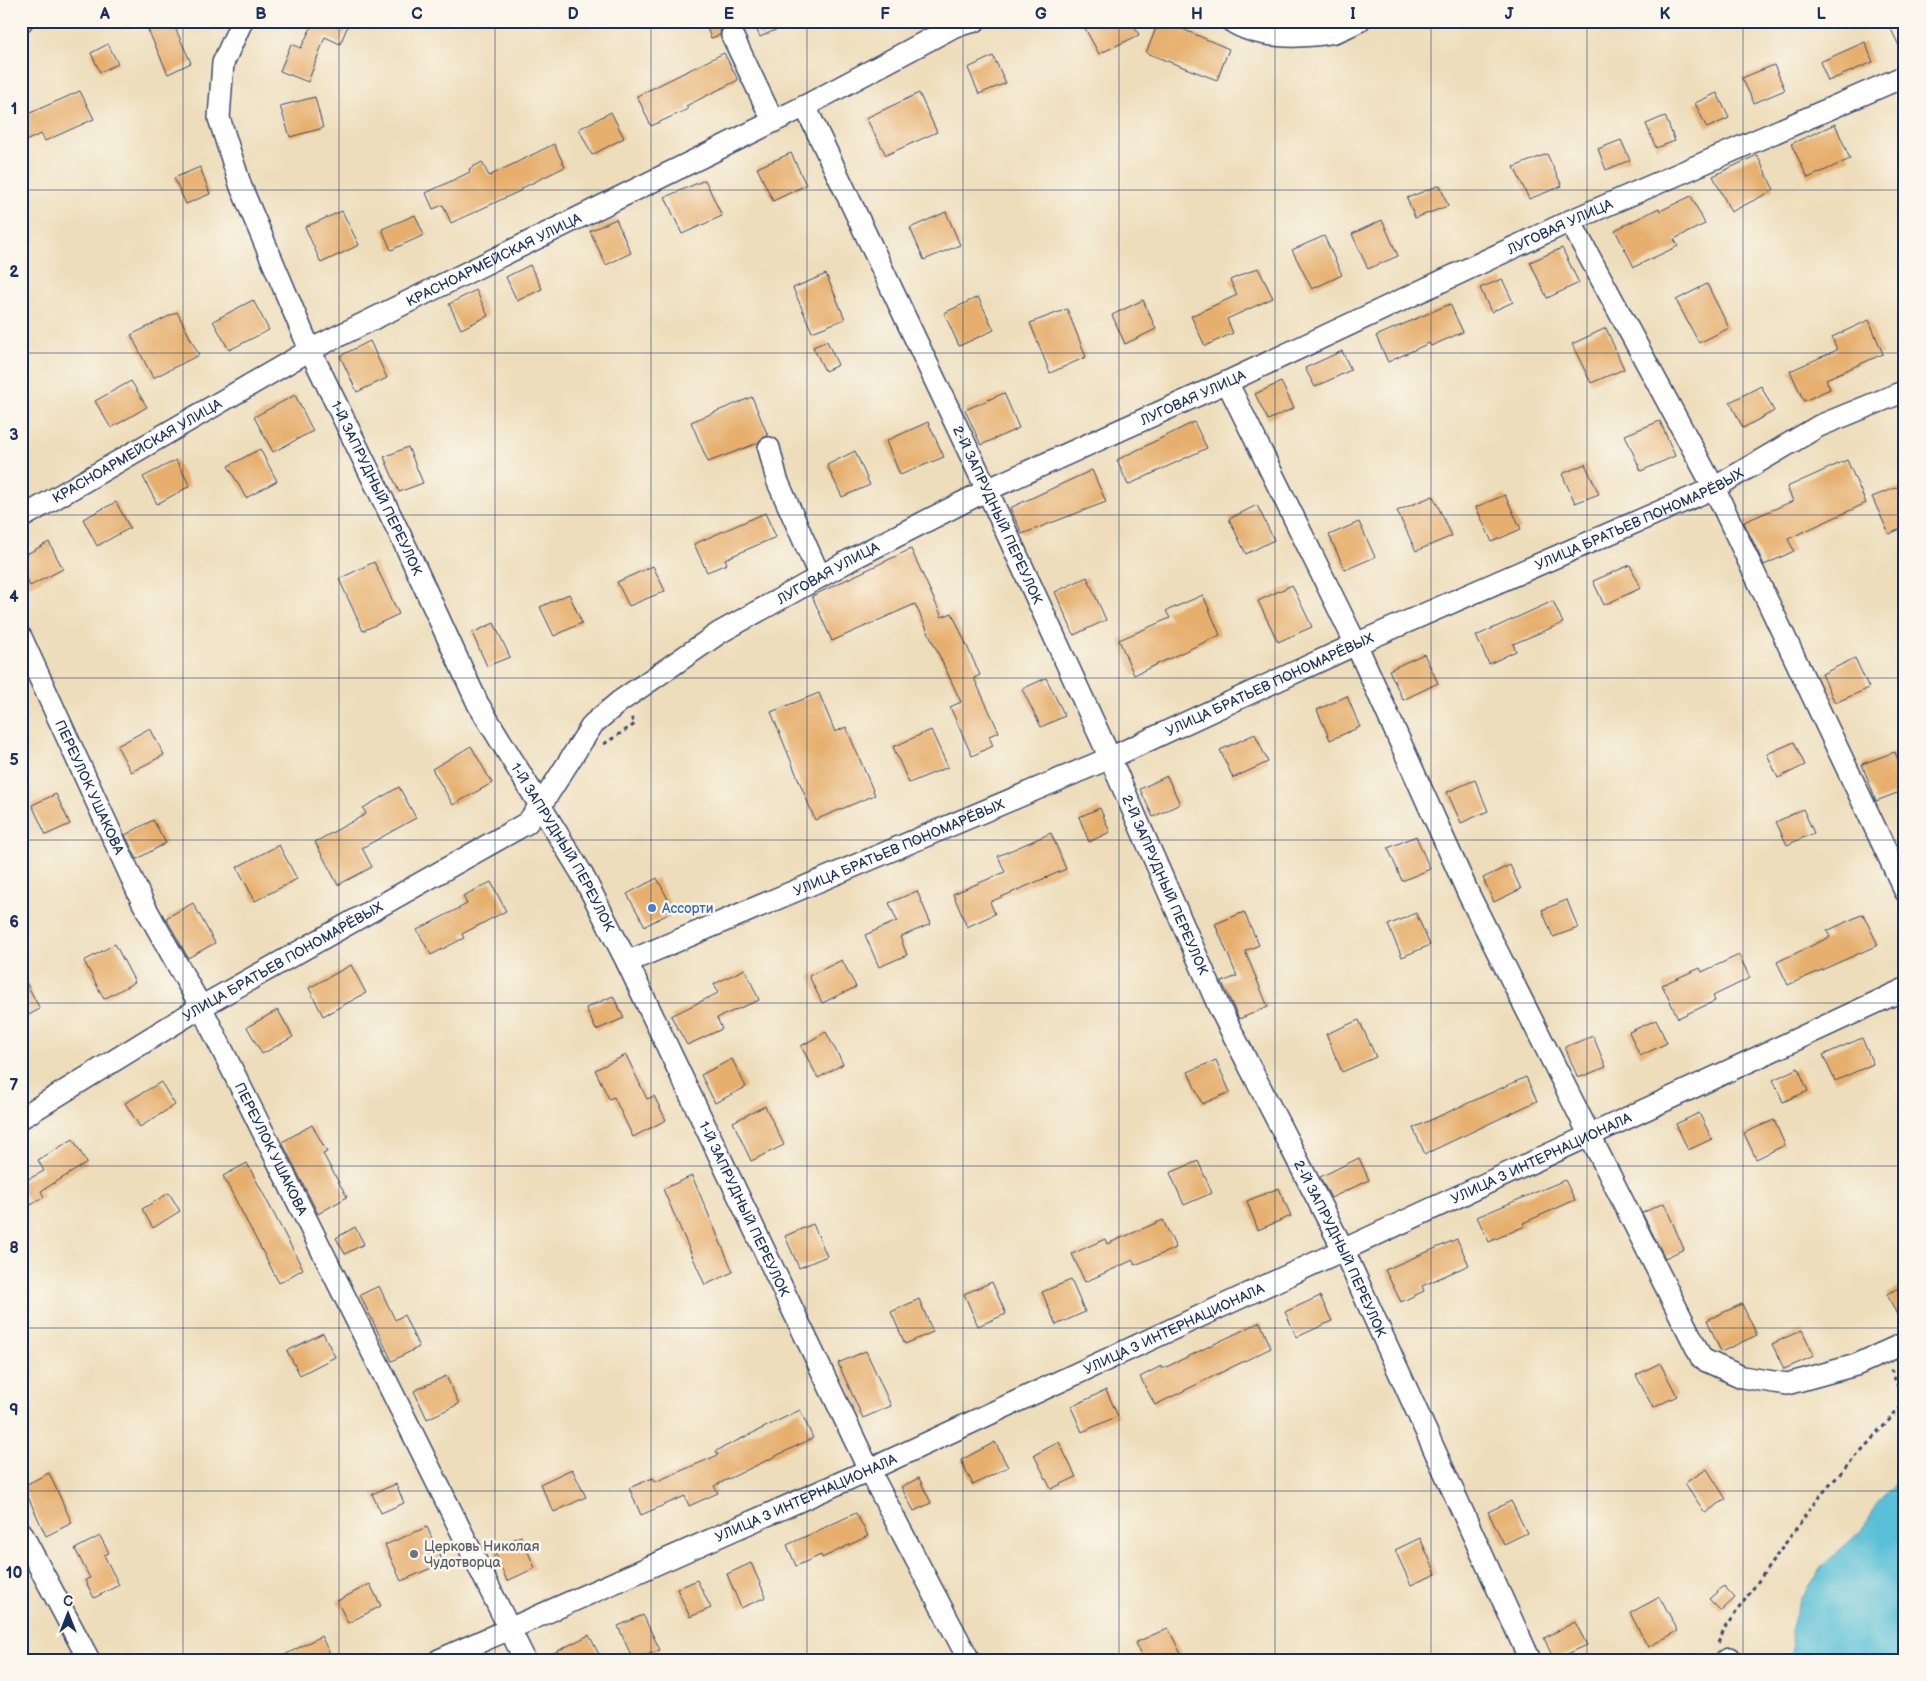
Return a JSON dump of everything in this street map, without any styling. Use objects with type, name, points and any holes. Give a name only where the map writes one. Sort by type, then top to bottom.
[{"type":"street","name":"1-Й ЗАПРУДНЫЙ ПЕРЕУЛОК","points":[[242,21],[223,63],[219,118],[241,187],[310,350],[407,549],[478,704],[582,874],[627,962],[868,1470],[969,1660]]},
{"type":"street","name":"КРАСНОАРМЕЙСКАЯ УЛИЦА","points":[[21,518],[310,350],[773,122],[955,26],[975,21]]},
{"type":"street","points":[[1231,21],[1238,26],[1263,33],[1289,36],[1332,33],[1359,21]]},
{"type":"street","points":[[732,35],[773,122]]},
{"type":"street","name":"ЛУГОВАЯ УЛИЦА","points":[[541,805],[593,724],[619,702],[719,633],[820,577],[987,490],[1227,382],[1570,221],[1905,76]]},
{"type":"street","name":"2-Й ЗАПРУДНЫЙ ПЕРЕУЛОК","points":[[804,106],[987,490],[1110,758],[1219,1008],[1343,1249],[1530,1660]]},
{"type":"street","points":[[1570,221],[1714,488],[1905,891]]},
{"type":"street","points":[[1227,382],[1356,644],[1469,895],[1702,1359],[1742,1377],[1787,1384],[1856,1365],[1905,1343]]},
{"type":"street","name":"УЛИЦА БРАТЬЕВ ПОНОМАРЁВЫХ","points":[[627,962],[1110,758],[1356,644],[1714,488],[1819,426],[1905,391]]},
{"type":"street","points":[[769,448],[777,480],[820,577]]},
{"type":"street","name":"ПЕРЕУЛОК УШАКОВА","points":[[21,638],[143,903],[202,1007],[525,1660]]},
{"type":"street","name":"УЛИЦА БРАТЬЕВ ПОНОМАРЁВЫХ","points":[[21,1118],[202,1007],[527,823],[541,805]]},
{"type":"street","name":"УЛИЦА 3 ИНТЕРНАЦИОНАЛА","points":[[439,1660],[868,1470],[1588,1134],[1905,989]]},
{"type":"street","points":[[21,1532],[89,1660]]},
{"type":"path","points":[[1724,1656],[1726,1626],[1818,1498],[1902,1406],[1901,1394],[1884,1353]]},
{"type":"water","points":[[1905,1474],[1905,1660],[1792,1660],[1791,1630],[1801,1597],[1823,1565],[1861,1531],[1876,1505]]},
{"type":"building","points":[[144,21],[172,21],[191,63],[168,74]]},
{"type":"building","points":[[314,21],[350,21],[340,44],[325,37],[308,82],[280,71],[291,44],[301,48]]},
{"type":"building","points":[[704,21],[795,21],[760,37],[753,22],[742,27],[733,23],[727,24],[721,28],[720,35],[711,38]]},
{"type":"building","points":[[1081,21],[1132,21],[1139,35],[1099,54]]},
{"type":"building","points":[[1159,21],[1164,21],[1229,49],[1217,80],[1146,53]]},
{"type":"building","points":[[1887,21],[1905,21],[1905,58]]},
{"type":"building","points":[[1865,42],[1873,62],[1828,81],[1820,62]]},
{"type":"building","points":[[108,44],[118,64],[100,72],[91,53]]},
{"type":"building","points":[[724,53],[738,80],[686,106],[688,109],[651,126],[637,96]]},
{"type":"building","points":[[993,56],[1006,83],[979,94],[968,68]]},
{"type":"building","points":[[1774,65],[1785,90],[1754,103],[1742,78]]},
{"type":"building","points":[[80,91],[94,119],[45,141],[41,134],[21,143],[21,117]]},
{"type":"building","points":[[919,93],[937,132],[886,155],[866,118]]},
{"type":"building","points":[[1717,93],[1729,118],[1707,128],[1695,103]]},
{"type":"building","points":[[315,97],[323,128],[290,137],[280,106]]},
{"type":"building","points":[[611,112],[624,138],[592,155],[579,129]]},
{"type":"building","points":[[1665,116],[1675,141],[1656,148],[1646,124]]},
{"type":"building","points":[[1835,124],[1850,159],[1808,178],[1791,144]]},
{"type":"building","points":[[1621,140],[1630,160],[1606,170],[1598,149]]},
{"type":"building","points":[[554,144],[565,167],[522,188],[522,190],[451,223],[443,205],[433,209],[426,193],[470,172],[469,169],[482,162],[489,176]]},
{"type":"building","points":[[791,153],[806,185],[773,201],[757,168]]},
{"type":"building","points":[[1547,154],[1562,186],[1529,199],[1514,167]]},
{"type":"building","points":[[1757,155],[1774,190],[1731,212],[1713,176]]},
{"type":"building","points":[[200,167],[210,194],[186,204],[174,178]]},
{"type":"building","points":[[705,180],[722,216],[682,234],[665,197]]},
{"type":"building","points":[[1440,185],[1448,206],[1415,218],[1407,198]]},
{"type":"building","points":[[1691,196],[1705,224],[1674,239],[1678,246],[1634,267],[1615,230],[1659,208],[1660,211]]},
{"type":"building","points":[[342,211],[359,245],[321,263],[305,227]]},
{"type":"building","points":[[946,212],[960,245],[924,260],[910,228]]},
{"type":"building","points":[[415,215],[424,235],[391,250],[382,229]]},
{"type":"building","points":[[616,219],[631,253],[606,265],[590,231]]},
{"type":"building","points":[[1382,220],[1398,256],[1368,269],[1352,234]]},
{"type":"building","points":[[1324,236],[1342,275],[1312,289],[1292,250]]},
{"type":"building","points":[[1562,248],[1579,283],[1547,298],[1530,262]]},
{"type":"building","points":[[530,265],[542,289],[517,301],[506,277]]},
{"type":"building","points":[[1258,268],[1273,298],[1227,319],[1233,333],[1205,346],[1191,316],[1237,295],[1230,280]]},
{"type":"building","points":[[826,274],[845,319],[812,332],[793,288]]},
{"type":"building","points":[[1502,279],[1513,302],[1491,312],[1480,288]]},
{"type":"building","points":[[1707,284],[1729,328],[1699,343],[1676,300]]},
{"type":"building","points":[[476,290],[488,316],[461,329],[449,304]]},
{"type":"building","points":[[978,297],[994,330],[959,346],[944,313]]},
{"type":"building","points":[[253,300],[269,330],[229,350],[213,321]]},
{"type":"building","points":[[1143,300],[1156,329],[1125,344],[1112,315]]},
{"type":"building","points":[[1450,304],[1463,332],[1431,346],[1429,343],[1388,362],[1376,336]]},
{"type":"building","points":[[1067,309],[1086,357],[1050,373],[1030,323]]},
{"type":"building","points":[[177,312],[199,355],[153,378],[131,335]]},
{"type":"building","points":[[1869,320],[1883,354],[1826,379],[1830,389],[1804,401],[1790,371],[1837,350],[1832,337]]},
{"type":"building","points":[[1606,328],[1624,369],[1591,383],[1572,344]]},
{"type":"building","points":[[370,341],[387,378],[357,392],[340,356]]},
{"type":"building","points":[[827,341],[838,365],[825,371],[813,347]]},
{"type":"building","points":[[1342,351],[1351,370],[1315,387],[1305,368]]},
{"type":"building","points":[[131,381],[147,407],[111,428],[95,401]]},
{"type":"building","points":[[1281,382],[1294,408],[1268,420],[1255,394]]},
{"type":"building","points":[[1761,386],[1774,411],[1743,428],[1730,402]]},
{"type":"building","points":[[1004,393],[1019,428],[981,445],[965,410]]},
{"type":"building","points":[[295,395],[313,431],[273,452],[254,417]]},
{"type":"building","points":[[752,397],[768,436],[761,439],[758,443],[708,462],[691,422]]},
{"type":"building","points":[[1660,421],[1675,456],[1641,471],[1625,435]]},
{"type":"building","points":[[928,422],[944,457],[900,475],[886,441]]},
{"type":"building","points":[[1194,422],[1207,448],[1128,485],[1117,460]]},
{"type":"building","points":[[408,447],[423,483],[399,492],[384,457]]},
{"type":"building","points":[[260,449],[277,481],[246,498],[228,466]]},
{"type":"building","points":[[855,451],[870,485],[842,497],[827,465]]},
{"type":"building","points":[[176,460],[190,486],[157,504],[143,477]]},
{"type":"building","points":[[1847,460],[1866,503],[1788,539],[1794,551],[1764,565],[1744,522],[1793,501],[1787,487]]},
{"type":"building","points":[[1585,464],[1599,494],[1575,503],[1562,474]]},
{"type":"building","points":[[1092,470],[1106,502],[1022,534],[1010,508]]},
{"type":"building","points":[[1905,484],[1905,527],[1889,534],[1872,497]]},
{"type":"building","points":[[1505,495],[1521,529],[1492,542],[1476,507]]},
{"type":"building","points":[[1433,496],[1452,536],[1416,551],[1397,511]]},
{"type":"building","points":[[116,502],[130,528],[97,546],[83,519]]},
{"type":"building","points":[[1257,505],[1274,540],[1246,554],[1229,519]]},
{"type":"building","points":[[765,513],[776,537],[725,559],[727,564],[707,572],[694,544]]},
{"type":"building","points":[[1359,522],[1375,557],[1345,570],[1329,535]]},
{"type":"building","points":[[49,542],[63,569],[30,586],[21,569],[21,557]]},
{"type":"building","points":[[911,549],[942,617],[952,613],[980,675],[974,678],[999,732],[989,736],[993,746],[972,756],[950,707],[961,702],[915,604],[832,641],[812,596]]},
{"type":"building","points":[[374,562],[399,614],[363,631],[339,579]]},
{"type":"building","points":[[1630,565],[1641,588],[1604,605],[1593,581]]},
{"type":"building","points":[[653,566],[665,591],[629,606],[617,582]]},
{"type":"building","points":[[1087,577],[1106,620],[1074,635],[1055,592]]},
{"type":"building","points":[[1292,585],[1312,627],[1278,642],[1258,601]]},
{"type":"building","points":[[569,594],[582,623],[554,636],[540,607]]},
{"type":"building","points":[[1203,595],[1220,635],[1134,675],[1119,640],[1170,618],[1166,611]]},
{"type":"building","points":[[1553,601],[1563,623],[1513,644],[1516,651],[1489,664],[1476,636]]},
{"type":"building","points":[[494,623],[510,657],[487,666],[472,633]]},
{"type":"building","points":[[1424,654],[1438,683],[1403,700],[1389,670]]},
{"type":"building","points":[[1855,658],[1869,688],[1835,703],[1822,674]]},
{"type":"building","points":[[1046,678],[1065,716],[1041,727],[1022,689]]},
{"type":"building","points":[[819,693],[835,732],[846,727],[875,795],[815,820],[771,712]]},
{"type":"building","points":[[1347,696],[1360,727],[1330,740],[1317,710]]},
{"type":"building","points":[[150,728],[164,755],[131,772],[117,746]]},
{"type":"building","points":[[931,730],[948,767],[909,783],[893,747]]},
{"type":"building","points":[[1255,734],[1268,762],[1233,778],[1220,750]]},
{"type":"building","points":[[1794,742],[1805,765],[1778,778],[1767,754]]},
{"type":"building","points":[[471,746],[492,783],[453,805],[432,769]]},
{"type":"building","points":[[1895,752],[1905,779],[1905,790],[1876,801],[1862,764]]},
{"type":"building","points":[[1167,776],[1180,804],[1153,817],[1140,789]]},
{"type":"building","points":[[1475,780],[1488,811],[1461,823],[1447,792]]},
{"type":"building","points":[[399,787],[416,818],[362,848],[372,867],[338,885],[315,842],[366,814],[363,808]]},
{"type":"building","points":[[56,794],[70,824],[46,835],[32,805]]},
{"type":"building","points":[[1100,808],[1110,832],[1089,842],[1079,817]]},
{"type":"building","points":[[1803,809],[1814,833],[1787,845],[1776,822]]},
{"type":"building","points":[[153,820],[166,843],[137,859],[125,835]]},
{"type":"building","points":[[1051,833],[1066,869],[990,902],[995,914],[967,927],[953,894],[1005,872],[998,856]]},
{"type":"building","points":[[1416,836],[1430,869],[1402,881],[1388,848]]},
{"type":"building","points":[[279,845],[297,879],[255,901],[237,867]]},
{"type":"building","points":[[1510,865],[1521,889],[1494,902],[1483,878]]},
{"type":"building","points":[[657,878],[674,911],[645,926],[627,894]]},
{"type":"building","points":[[491,882],[506,911],[462,934],[464,938],[431,955],[417,930],[467,904],[463,896]]},
{"type":"building","points":[[917,891],[931,924],[900,937],[907,955],[879,967],[865,935],[897,921],[889,903]]},
{"type":"building","points":[[1567,900],[1578,928],[1553,937],[1542,910]]},
{"type":"building","points":[[193,903],[215,943],[188,958],[166,918]]},
{"type":"building","points":[[1244,912],[1259,945],[1245,951],[1268,1007],[1239,1019],[1222,982],[1237,976],[1215,924]]},
{"type":"building","points":[[1416,913],[1430,945],[1402,957],[1388,925]]},
{"type":"building","points":[[1863,914],[1878,945],[1788,985],[1777,962],[1830,937],[1827,931]]},
{"type":"building","points":[[115,944],[135,982],[104,999],[84,961]]},
{"type":"building","points":[[1739,955],[1750,978],[1713,996],[1715,1001],[1678,1018],[1662,985],[1700,968],[1702,972]]},
{"type":"building","points":[[842,960],[856,987],[822,1003],[809,976]]},
{"type":"building","points":[[351,965],[366,993],[323,1016],[309,988]]},
{"type":"building","points":[[745,969],[759,1000],[717,1018],[722,1029],[687,1045],[671,1016],[718,993],[714,984]]},
{"type":"building","points":[[21,973],[40,1009],[21,1019]]},
{"type":"building","points":[[613,996],[624,1018],[596,1030],[586,1008]]},
{"type":"building","points":[[278,1010],[293,1037],[262,1054],[247,1027]]},
{"type":"building","points":[[1359,1020],[1376,1057],[1342,1072],[1326,1034]]},
{"type":"building","points":[[1656,1020],[1667,1043],[1640,1056],[1629,1032]]},
{"type":"building","points":[[826,1032],[843,1064],[818,1078],[801,1046]]},
{"type":"building","points":[[1593,1036],[1606,1067],[1578,1078],[1565,1047]]},
{"type":"building","points":[[1862,1038],[1873,1064],[1835,1081],[1823,1055]]},
{"type":"building","points":[[626,1055],[647,1099],[654,1096],[666,1120],[633,1137],[614,1097],[609,1099],[595,1070]]},
{"type":"building","points":[[732,1059],[746,1087],[715,1103],[701,1075]]},
{"type":"building","points":[[1216,1060],[1230,1092],[1202,1104],[1188,1072]]},
{"type":"building","points":[[1798,1068],[1808,1091],[1783,1102],[1773,1080]]},
{"type":"building","points":[[1526,1077],[1537,1101],[1425,1154],[1413,1128]]},
{"type":"building","points":[[161,1082],[175,1105],[140,1127],[125,1103]]},
{"type":"building","points":[[765,1106],[784,1145],[751,1161],[733,1122]]},
{"type":"building","points":[[1699,1113],[1712,1139],[1688,1150],[1676,1124]]},
{"type":"building","points":[[1774,1120],[1785,1145],[1756,1159],[1744,1133]]},
{"type":"building","points":[[312,1125],[327,1152],[323,1154],[347,1197],[318,1214],[282,1142]]},
{"type":"building","points":[[73,1139],[87,1163],[41,1191],[44,1197],[31,1205],[21,1189],[21,1183],[44,1171],[38,1160]]},
{"type":"building","points":[[1359,1158],[1369,1180],[1331,1198],[1320,1177]]},
{"type":"building","points":[[1198,1161],[1212,1193],[1184,1205],[1170,1173]]},
{"type":"building","points":[[247,1163],[303,1269],[279,1283],[223,1176]]},
{"type":"building","points":[[692,1176],[733,1272],[705,1285],[663,1189]]},
{"type":"building","points":[[1565,1180],[1575,1200],[1523,1223],[1525,1226],[1489,1242],[1477,1217]]},
{"type":"building","points":[[1279,1188],[1291,1216],[1258,1230],[1247,1201]]},
{"type":"building","points":[[169,1193],[180,1211],[153,1228],[142,1209]]},
{"type":"building","points":[[1664,1203],[1684,1249],[1665,1258],[1642,1213]]},
{"type":"building","points":[[1163,1220],[1176,1248],[1135,1265],[1133,1260],[1085,1282],[1072,1254],[1105,1239],[1107,1244]]},
{"type":"building","points":[[813,1224],[827,1256],[799,1268],[785,1236]]},
{"type":"building","points":[[355,1227],[364,1244],[345,1254],[336,1238]]},
{"type":"building","points":[[1457,1239],[1469,1265],[1422,1286],[1424,1291],[1401,1302],[1385,1270]]},
{"type":"building","points":[[1071,1280],[1085,1312],[1056,1325],[1042,1292]]},
{"type":"building","points":[[992,1282],[1006,1314],[978,1326],[964,1294]]},
{"type":"building","points":[[1905,1285],[1905,1331],[1887,1294]]},
{"type":"building","points":[[379,1286],[395,1320],[404,1315],[419,1347],[392,1361],[360,1295]]},
{"type":"building","points":[[1320,1296],[1332,1321],[1297,1337],[1285,1312]]},
{"type":"building","points":[[919,1299],[933,1332],[905,1344],[891,1312]]},
{"type":"building","points":[[1742,1304],[1757,1335],[1721,1352],[1707,1320]]},
{"type":"building","points":[[1260,1322],[1271,1348],[1155,1405],[1140,1377],[1161,1366],[1162,1369]]},
{"type":"building","points":[[1802,1330],[1814,1356],[1784,1369],[1772,1344]]},
{"type":"building","points":[[323,1333],[335,1357],[300,1375],[287,1351]]},
{"type":"building","points":[[866,1351],[891,1406],[863,1418],[838,1363]]},
{"type":"building","points":[[1660,1363],[1677,1396],[1653,1408],[1636,1375]]},
{"type":"building","points":[[446,1376],[459,1404],[427,1419],[414,1391]]},
{"type":"building","points":[[1106,1390],[1118,1416],[1082,1432],[1071,1407]]},
{"type":"building","points":[[800,1410],[813,1438],[714,1486],[718,1493],[689,1506],[685,1496],[641,1515],[629,1488],[653,1478],[655,1482],[718,1455],[716,1451]]},
{"type":"building","points":[[995,1442],[1008,1467],[973,1485],[961,1460]]},
{"type":"building","points":[[1059,1442],[1076,1477],[1051,1489],[1034,1455]]},
{"type":"building","points":[[572,1469],[586,1497],[554,1512],[540,1484]]},
{"type":"building","points":[[1707,1469],[1726,1499],[1705,1513],[1685,1483]]},
{"type":"building","points":[[49,1473],[72,1523],[46,1536],[23,1486]]},
{"type":"building","points":[[919,1478],[931,1503],[914,1511],[901,1487]]},
{"type":"building","points":[[396,1484],[404,1503],[381,1513],[372,1494]]},
{"type":"building","points":[[1511,1501],[1527,1533],[1504,1544],[1488,1512]]},
{"type":"building","points":[[856,1513],[868,1536],[822,1558],[821,1555],[796,1566],[787,1545]]},
{"type":"building","name":"Церковь Николая Чудотворца","points":[[427,1527],[443,1563],[401,1581],[385,1545]]},
{"type":"building","points":[[100,1536],[109,1553],[104,1555],[119,1585],[94,1598],[85,1580],[90,1578],[75,1549]]},
{"type":"building","points":[[521,1536],[535,1568],[507,1581],[493,1548]]},
{"type":"building","points":[[1420,1538],[1436,1574],[1411,1585],[1395,1550]]},
{"type":"building","points":[[751,1563],[766,1597],[741,1608],[727,1574]]},
{"type":"building","points":[[697,1580],[711,1608],[690,1617],[677,1589]]},
{"type":"building","points":[[370,1584],[381,1606],[348,1623],[337,1601]]},
{"type":"building","points":[[1724,1586],[1735,1598],[1721,1611],[1709,1599]]},
{"type":"building","points":[[1660,1597],[1678,1631],[1648,1647],[1630,1613]]},
{"type":"building","points":[[643,1615],[660,1650],[633,1660],[618,1626]]},
{"type":"building","points":[[1575,1622],[1587,1645],[1554,1660],[1544,1638]]},
{"type":"building","points":[[1168,1628],[1184,1660],[1143,1660],[1135,1643]]},
{"type":"building","points":[[589,1635],[602,1660],[540,1660]]},
{"type":"building","points":[[321,1636],[333,1660],[275,1660]]},
{"type":"place","name":"Ассорти","points":[[652,908]]},
{"type":"place","name":"Церковь Николая Чудотворца","points":[[414,1554]]}]
